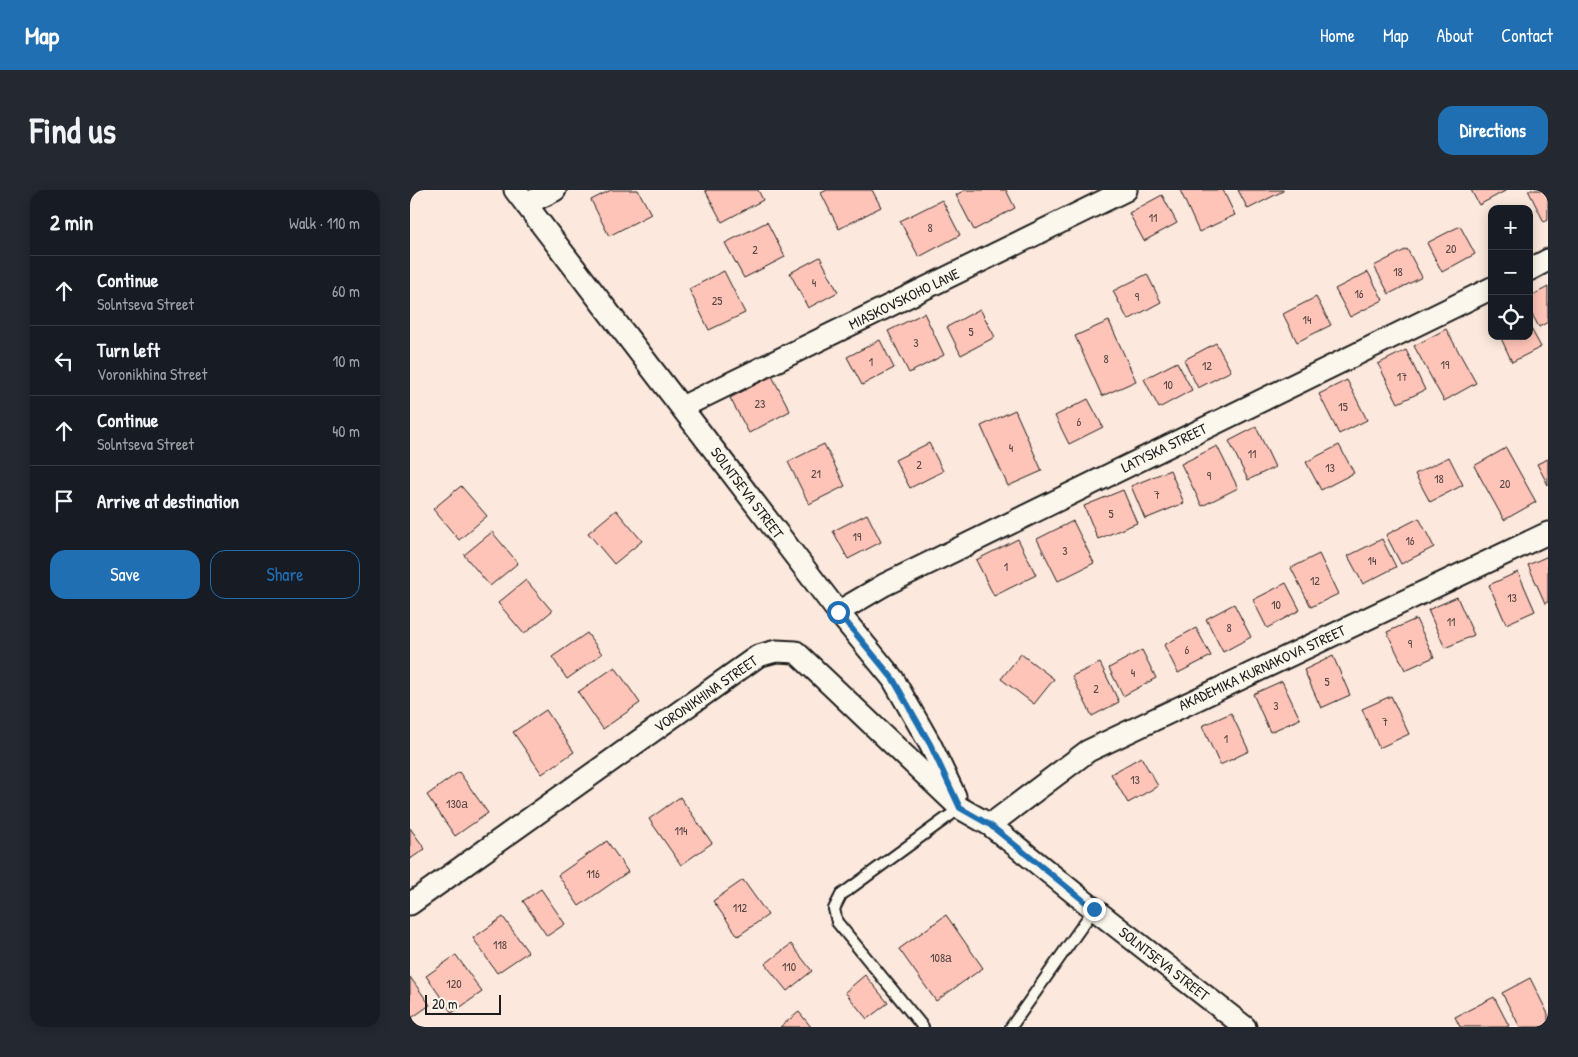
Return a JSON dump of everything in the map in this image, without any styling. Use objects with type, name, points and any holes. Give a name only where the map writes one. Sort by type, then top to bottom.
[{"type":"street","points":[[521,197],[555,190]]},
{"type":"street","name":"MIASKOVSKOHO LANE","points":[[682,407],[1126,190]]},
{"type":"street","name":"SOLNTSEVA STREET","points":[[521,197],[838,612],[893,679],[930,744],[960,808]]},
{"type":"street","points":[[1533,268],[1548,260]]},
{"type":"street","name":"LATYSKA STREET","points":[[838,612],[884,585],[1488,290]]},
{"type":"street","name":"AKADEMIKA KURNAKOVA STREET","points":[[990,825],[1088,751],[1548,533]]},
{"type":"street","name":"VORONIKHINA STREET","points":[[410,904],[758,656],[776,651],[796,652],[960,808],[990,825]]},
{"type":"street","name":"SOLNTSEVA STREET","points":[[990,825],[1245,1027]]},
{"type":"lane","points":[[923,1027],[837,922],[834,909],[841,896],[960,808]]},
{"type":"lane","points":[[1012,1027],[1094,909]]},
{"type":"building","points":[[611,190],[638,190],[651,214],[609,236],[591,200]]},
{"type":"building","points":[[705,190],[758,190],[763,200],[722,222]]},
{"type":"building","points":[[827,190],[872,190],[881,207],[839,229],[821,193]]},
{"type":"building","points":[[965,190],[1006,190],[1015,208],[974,230],[956,195]]},
{"type":"building","points":[[1180,190],[1223,190],[1235,215],[1199,232]]},
{"type":"building","points":[[1238,190],[1283,190],[1283,191],[1248,209]]},
{"type":"building","points":[[1471,190],[1507,190],[1479,205]]},
{"type":"building","points":[[1528,190],[1548,190],[1548,220],[1544,222]]},
{"type":"building","points":[[1162,195],[1177,223],[1144,241],[1129,213]]},
{"type":"building","points":[[942,200],[960,235],[919,257],[900,221]]},
{"type":"building","points":[[767,222],[785,257],[744,278],[725,243]]},
{"type":"building","points":[[1460,226],[1475,254],[1442,272],[1427,243]]},
{"type":"building","points":[[1407,249],[1422,277],[1389,294],[1374,266]]},
{"type":"building","points":[[820,257],[838,292],[808,308],[790,273]]},
{"type":"building","points":[[724,271],[745,313],[709,330],[689,289]]},
{"type":"building","points":[[1368,272],[1383,300],[1350,317],[1335,289]]},
{"type":"building","points":[[1147,274],[1161,302],[1128,320],[1113,291]]},
{"type":"building","points":[[1548,287],[1548,322],[1539,327],[1533,316],[1533,295]]},
{"type":"building","points":[[1316,297],[1331,325],[1297,342],[1283,314]]},
{"type":"building","points":[[980,309],[995,337],[961,355],[947,327]]},
{"type":"building","points":[[924,313],[944,355],[909,373],[888,331]]},
{"type":"building","points":[[1109,321],[1136,381],[1102,396],[1075,336]]},
{"type":"building","points":[[1446,329],[1476,383],[1444,401],[1414,346]]},
{"type":"building","points":[[1533,332],[1541,347],[1512,362],[1502,340],[1533,340]]},
{"type":"building","points":[[880,340],[894,368],[862,385],[847,357]]},
{"type":"building","points":[[1216,343],[1231,371],[1198,388],[1184,360]]},
{"type":"building","points":[[1406,350],[1425,390],[1398,403],[1378,364]]},
{"type":"building","points":[[1177,362],[1192,390],[1159,408],[1144,379]]},
{"type":"building","points":[[772,376],[790,411],[749,433],[730,398]]},
{"type":"building","points":[[1347,380],[1367,420],[1339,434],[1319,394]]},
{"type":"building","points":[[1088,399],[1103,427],[1069,444],[1055,416]]},
{"type":"building","points":[[1015,410],[1042,471],[1008,486],[981,426]]},
{"type":"building","points":[[1256,427],[1275,467],[1248,480],[1229,441]]},
{"type":"building","points":[[929,443],[943,471],[910,488],[895,460]]},
{"type":"building","points":[[824,444],[845,486],[809,504],[788,462]]},
{"type":"building","points":[[1339,445],[1354,473],[1321,490],[1306,462]]},
{"type":"building","points":[[1217,446],[1238,488],[1202,506],[1181,464]]},
{"type":"building","points":[[1506,448],[1536,502],[1504,520],[1474,466]]},
{"type":"building","points":[[1449,457],[1463,485],[1430,502],[1415,474]]},
{"type":"building","points":[[1548,459],[1548,485],[1537,464]]},
{"type":"building","points":[[1170,470],[1184,503],[1145,519],[1131,486]]},
{"type":"building","points":[[461,486],[487,516],[459,540],[433,509]]},
{"type":"building","points":[[1123,490],[1137,523],[1098,539],[1084,506]]},
{"type":"building","points":[[616,510],[642,541],[614,564],[588,533]]},
{"type":"building","points":[[867,514],[881,542],[848,559],[833,531]]},
{"type":"building","points":[[1419,518],[1434,547],[1401,564],[1386,535]]},
{"type":"building","points":[[1073,521],[1094,563],[1058,581],[1037,539]]},
{"type":"building","points":[[492,532],[518,563],[490,586],[464,555]]},
{"type":"building","points":[[1018,539],[1036,575],[994,596],[976,560]]},
{"type":"building","points":[[1382,539],[1396,567],[1363,584],[1348,556]]},
{"type":"building","points":[[1319,554],[1338,594],[1311,607],[1291,568]]},
{"type":"building","points":[[1548,556],[1548,602],[1545,603],[1528,565]]},
{"type":"building","points":[[1518,572],[1535,611],[1506,624],[1489,585]]},
{"type":"building","points":[[526,580],[552,611],[524,634],[498,603]]},
{"type":"building","points":[[1286,583],[1300,610],[1267,628],[1253,600]]},
{"type":"building","points":[[1457,597],[1474,635],[1445,648],[1428,610]]},
{"type":"building","points":[[1234,604],[1251,637],[1223,652],[1206,619]]},
{"type":"building","points":[[1416,619],[1434,657],[1405,670],[1387,632]]},
{"type":"building","points":[[1196,628],[1211,656],[1178,673],[1164,645]]},
{"type":"building","points":[[587,633],[602,654],[567,679],[552,657]]},
{"type":"building","points":[[1142,650],[1156,678],[1123,696],[1109,668]]},
{"type":"building","points":[[1021,654],[1054,679],[1034,704],[1001,679]]},
{"type":"building","points":[[1333,656],[1350,695],[1321,708],[1304,670]]},
{"type":"building","points":[[1100,663],[1119,702],[1092,716],[1072,676]]},
{"type":"building","points":[[615,667],[640,703],[603,729],[578,692]]},
{"type":"building","points":[[1282,681],[1300,719],[1270,732],[1253,694]]},
{"type":"building","points":[[1391,696],[1409,734],[1379,748],[1362,709]]},
{"type":"building","points":[[546,710],[574,752],[542,774],[513,732]]},
{"type":"building","points":[[1231,713],[1249,751],[1220,765],[1202,726]]},
{"type":"building","points":[[1141,757],[1158,786],[1128,803],[1111,774]]},
{"type":"building","points":[[459,772],[488,813],[455,836],[427,795]]},
{"type":"building","points":[[680,797],[712,843],[681,865],[649,819]]},
{"type":"building","points":[[410,828],[425,849],[410,859]]},
{"type":"building","points":[[607,841],[628,872],[579,906],[558,875]]},
{"type":"building","points":[[743,880],[768,915],[738,936],[713,901]]},
{"type":"building","points":[[541,889],[565,924],[547,936],[523,901]]},
{"type":"building","points":[[946,915],[983,968],[936,1001],[899,949]]},
{"type":"building","points":[[503,917],[528,952],[497,973],[473,938]]},
{"type":"building","points":[[791,944],[812,971],[787,991],[765,964]]},
{"type":"building","points":[[456,955],[482,992],[452,1013],[426,976]]},
{"type":"building","points":[[865,975],[888,1003],[867,1019],[845,992]]},
{"type":"building","points":[[410,977],[430,1005],[410,1019]]},
{"type":"building","points":[[1530,978],[1548,1014],[1548,1025],[1545,1027],[1520,1027],[1502,993]]},
{"type":"building","points":[[1494,997],[1509,1026],[1460,1027],[1455,1017]]},
{"type":"building","points":[[799,1012],[811,1027],[780,1027]]},
{"type":"route","points":[[838,612],[893,679],[930,744],[960,808],[990,825],[1094,909]]}]
